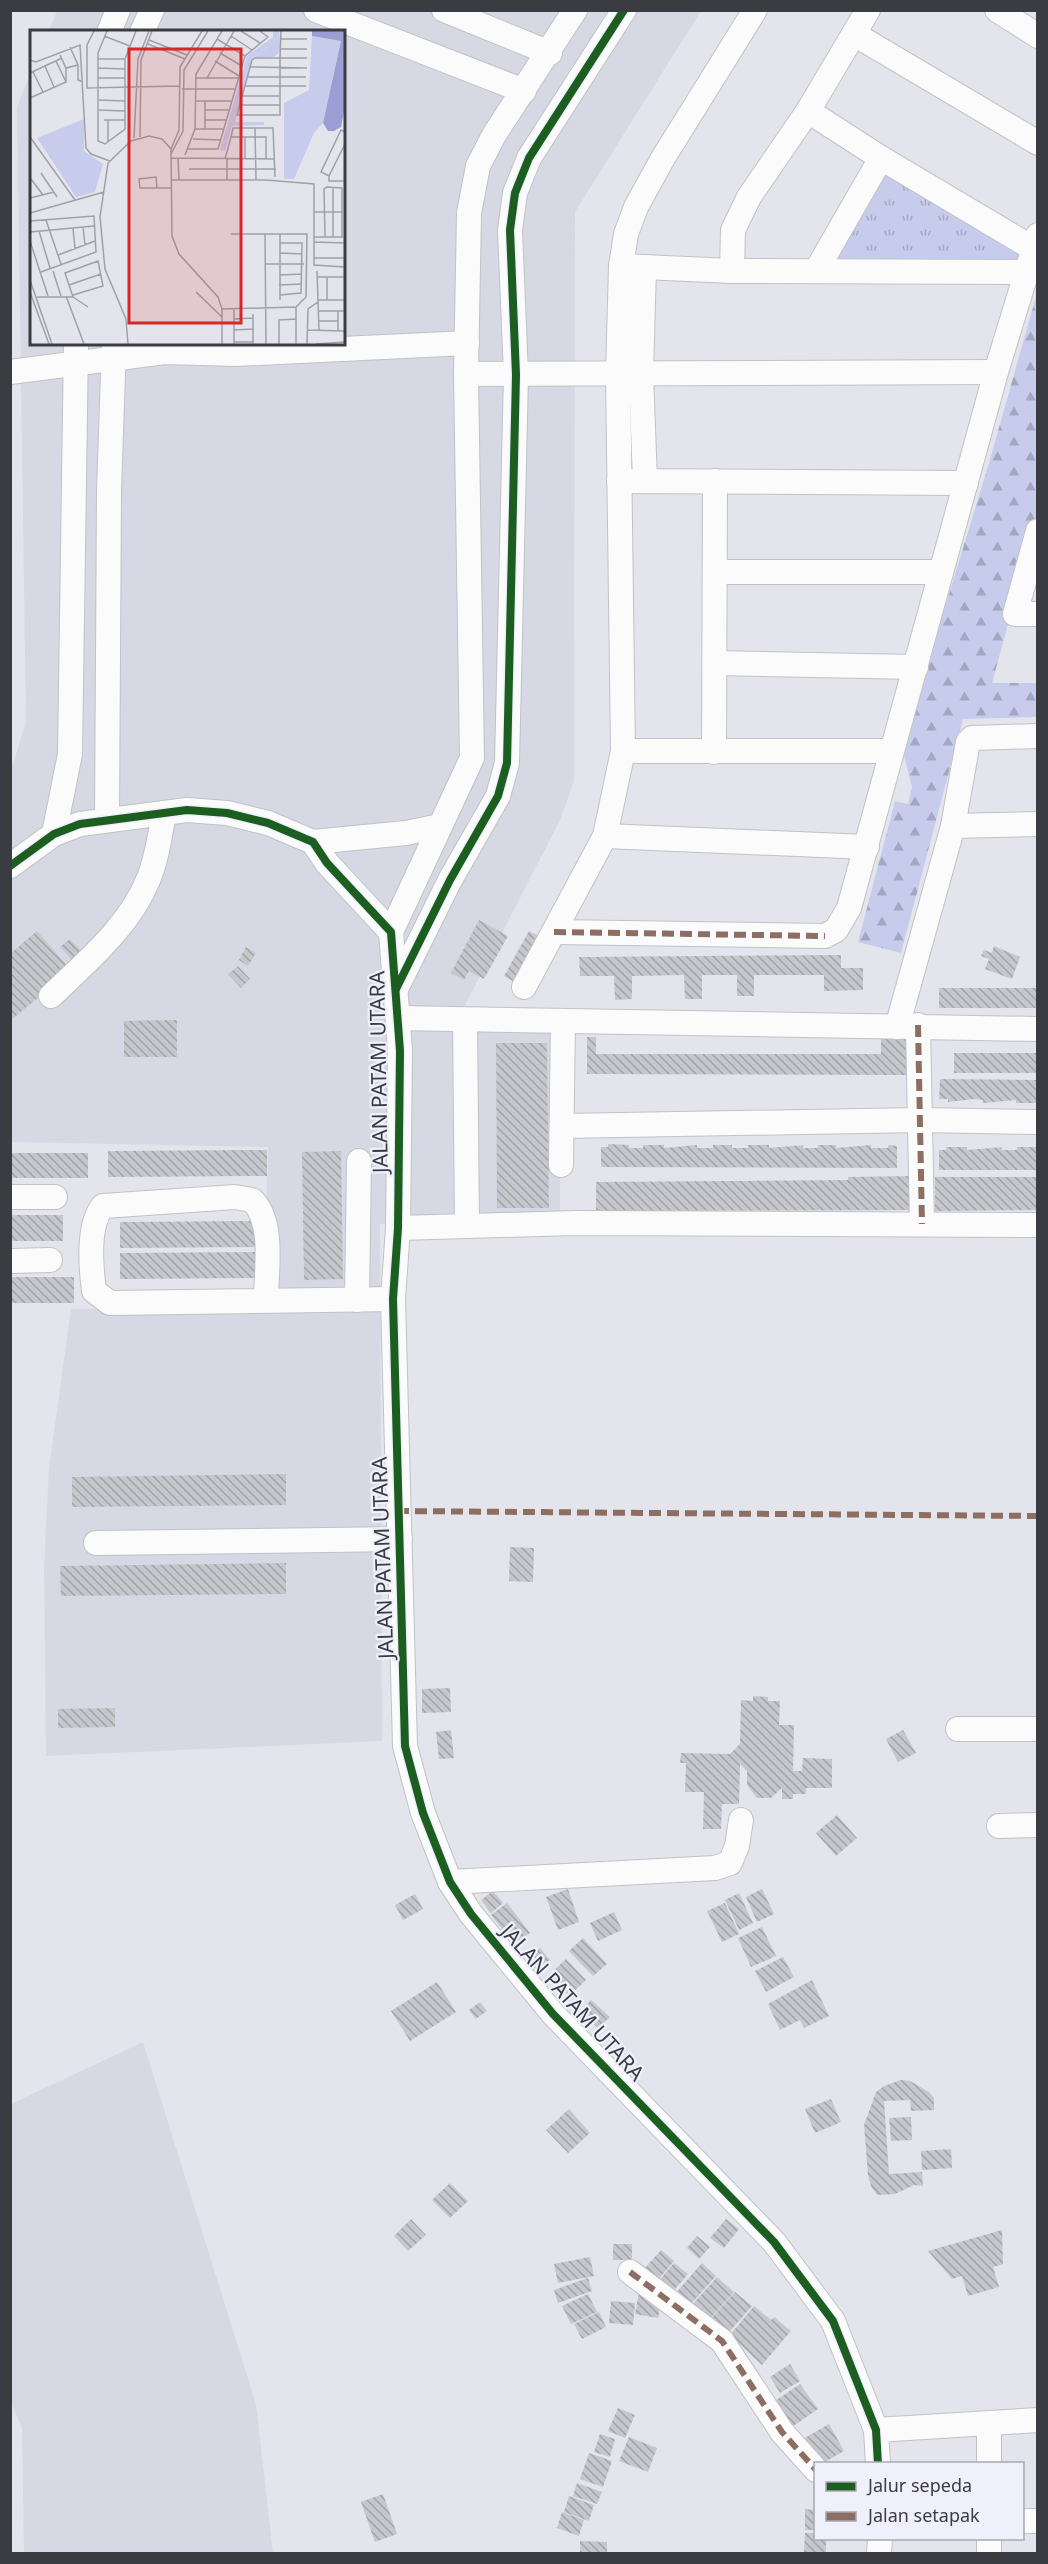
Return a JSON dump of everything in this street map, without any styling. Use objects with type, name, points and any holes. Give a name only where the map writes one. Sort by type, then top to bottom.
[{"type":"street","points":[[110,30],[118,10]]},
{"type":"street","points":[[143,30],[152,10]]},
{"type":"street","points":[[316,10],[524,91]]},
{"type":"street","points":[[444,10],[550,53]]},
{"type":"street","points":[[313,842],[327,863],[392,932],[472,758],[466,374],[469,213],[478,166],[494,135],[550,53],[575,10]]},
{"type":"street","points":[[394,992],[450,880],[498,796],[507,763],[516,375],[510,230],[515,192],[529,158],[624,10]]},
{"type":"street","points":[[524,987],[605,836],[623,751],[619,481],[629,374],[632,267],[626,234],[636,207],[663,158],[755,10]]},
{"type":"street","points":[[732,271],[733,230],[749,197],[808,111],[868,10]]},
{"type":"street","points":[[997,10],[1038,36]]},
{"type":"street","points":[[854,33],[1038,143]]},
{"type":"street","points":[[554,932],[825,936],[837,930],[849,908],[1024,272],[1036,242],[881,158],[808,111]]},
{"type":"street","points":[[816,271],[881,158]]},
{"type":"street","points":[[632,267],[732,271],[1024,272]]},
{"type":"street","points":[[10,372],[77,354],[165,352],[236,354],[467,343]]},
{"type":"street","points":[[107,819],[109,491],[114,352]]},
{"type":"street","points":[[54,834],[70,754],[77,354]]},
{"type":"street","points":[[466,374],[996,372]]},
{"type":"street","points":[[629,374],[645,481]]},
{"type":"street","points":[[619,481],[966,483]]},
{"type":"street","points":[[714,752],[715,481]]},
{"type":"street","points":[[1038,531],[1015,614],[1038,614]]},
{"type":"street","points":[[716,572],[941,572]]},
{"type":"street","points":[[716,663],[916,667]]},
{"type":"street","points":[[922,1224],[920,1120],[908,1026],[953,826],[968,742],[972,738],[1038,736]]},
{"type":"street","points":[[623,751],[891,751]]},
{"type":"street","points":[[10,866],[54,834],[80,824],[187,810],[227,813],[268,823],[313,842],[406,833],[440,826]]},
{"type":"street","points":[[51,996],[108,940],[139,899],[149,879],[164,813]]},
{"type":"street","points":[[953,826],[1038,824]]},
{"type":"street","points":[[605,836],[867,848]]},
{"type":"street","name":"JALAN PATAM UTARA","points":[[392,932],[394,992],[398,1017],[398,1228],[393,1299],[405,1746],[423,1813],[450,1882],[471,1914],[553,2014],[774,2242],[833,2321],[876,2430],[878,2462]]},
{"type":"street","points":[[398,1017],[1038,1029]]},
{"type":"street","points":[[465,1020],[466,1226]]},
{"type":"street","points":[[561,1165],[563,1021]]},
{"type":"street","points":[[563,1126],[920,1120],[1038,1122]]},
{"type":"street","points":[[357,1300],[359,1161]]},
{"type":"street","points":[[10,1197],[55,1197]]},
{"type":"street","points":[[266,1300],[266,1232],[263,1215],[252,1200],[235,1197],[103,1206],[99,1211],[93,1234],[94,1291],[110,1303],[393,1299]]},
{"type":"street","points":[[398,1228],[575,1223],[1038,1224]]},
{"type":"street","points":[[10,1261],[50,1260]]},
{"type":"street","points":[[96,1543],[400,1539]]},
{"type":"street","points":[[958,1730],[1038,1729]]},
{"type":"street","points":[[450,1882],[716,1868],[730,1863],[737,1846],[741,1820]]},
{"type":"street","points":[[999,1826],[1038,1825]]},
{"type":"street","points":[[630,2272],[722,2341],[782,2432],[814,2468]]},
{"type":"street","points":[[876,2430],[1038,2420]]},
{"type":"street","points":[[989,2423],[989,2462]]},
{"type":"shaded area","points":[[57,11],[701,11],[575,212],[574,781],[560,820],[458,1019],[560,1018],[560,1223],[380,1224],[382,1741],[46,1756],[44,1566],[49,1468],[71,1309],[264,1307],[268,1147],[11,1142],[10,773],[26,722],[17,107],[30,74],[30,345],[345,345],[345,30],[49,30]]},
{"type":"shaded area","points":[[143,2042],[256,2404],[273,2553],[24,2553],[22,2428],[10,2400],[11,2104]]},
{"type":"green space","points":[[881,158],[1034,249],[1024,272],[816,271]]},
{"type":"green space","points":[[1037,293],[1037,518],[992,683],[1037,683],[1037,717],[963,719],[901,953],[858,942],[895,801],[908,804],[912,787],[902,748],[989,463]]},
{"type":"building","points":[[479,920],[508,936],[484,979],[469,971],[464,980],[451,973]]},
{"type":"building","points":[[37,931],[71,970],[10,1021],[10,954]]},
{"type":"building","points":[[529,931],[546,940],[521,986],[504,976]]},
{"type":"building","points":[[70,939],[82,952],[73,961],[60,947]]},
{"type":"building","points":[[994,946],[1020,957],[1012,979],[985,969],[989,959],[981,956],[984,950],[992,953]]},
{"type":"building","points":[[246,947],[256,953],[248,966],[239,960]]},
{"type":"building","points":[[841,955],[841,968],[863,968],[863,990],[824,991],[824,975],[754,975],[754,996],[737,996],[737,975],[702,975],[702,999],[685,999],[684,975],[632,976],[632,999],[615,1000],[614,976],[580,976],[579,957]]},
{"type":"building","points":[[238,966],[250,979],[241,988],[228,974]]},
{"type":"building","points":[[939,988],[1038,988],[1038,1008],[939,1008]]},
{"type":"building","points":[[177,1020],[177,1057],[124,1057],[124,1021]]},
{"type":"building","points":[[587,1037],[596,1037],[596,1054],[881,1054],[881,1039],[908,1039],[908,1075],[587,1074]]},
{"type":"building","points":[[496,1043],[547,1043],[549,1208],[497,1208]]},
{"type":"building","points":[[954,1053],[1038,1053],[1038,1073],[954,1073]]},
{"type":"building","points":[[940,1079],[1038,1080],[1038,1100],[1037,1103],[1016,1103],[1016,1100],[983,1103],[983,1100],[974,1099],[948,1102],[948,1099],[939,1099]]},
{"type":"building","points":[[608,1144],[629,1145],[629,1148],[643,1148],[643,1145],[664,1145],[664,1148],[697,1145],[697,1148],[713,1148],[713,1145],[732,1145],[732,1148],[748,1148],[748,1145],[769,1145],[769,1148],[803,1145],[803,1148],[818,1148],[818,1145],[836,1145],[836,1148],[871,1145],[871,1148],[888,1148],[888,1145],[897,1146],[897,1168],[601,1167],[601,1147],[608,1147]]},
{"type":"building","points":[[946,1147],[967,1147],[967,1150],[1002,1147],[1002,1150],[1017,1150],[1017,1147],[1036,1147],[1038,1170],[939,1170],[939,1150],[946,1150]]},
{"type":"building","points":[[267,1150],[267,1176],[108,1177],[108,1151]]},
{"type":"building","points":[[341,1151],[343,1279],[304,1280],[302,1152]]},
{"type":"building","points":[[10,1153],[88,1153],[88,1178],[10,1178]]},
{"type":"building","points":[[912,1176],[913,1210],[596,1211],[596,1182],[848,1180],[848,1177]]},
{"type":"building","points":[[935,1177],[1036,1177],[1038,1210],[935,1211]]},
{"type":"building","points":[[10,1215],[63,1215],[63,1241],[10,1241]]},
{"type":"building","points":[[261,1221],[261,1247],[120,1248],[120,1222]]},
{"type":"building","points":[[261,1252],[261,1278],[120,1279],[120,1253]]},
{"type":"building","points":[[10,1277],[74,1277],[74,1303],[10,1303]]},
{"type":"building","points":[[286,1474],[286,1505],[72,1507],[72,1477]]},
{"type":"building","points":[[510,1547],[534,1548],[533,1582],[509,1581]]},
{"type":"building","points":[[286,1563],[286,1594],[61,1596],[60,1566]]},
{"type":"building","points":[[450,1688],[451,1712],[422,1713],[422,1689]]},
{"type":"building","points":[[753,1696],[768,1697],[768,1701],[780,1701],[779,1725],[794,1725],[793,1771],[802,1771],[803,1758],[832,1759],[832,1788],[806,1788],[806,1794],[793,1794],[793,1799],[782,1799],[782,1788],[771,1798],[757,1798],[747,1785],[747,1771],[740,1764],[739,1804],[722,1804],[721,1829],[703,1829],[704,1792],[685,1792],[686,1763],[680,1763],[681,1753],[730,1754],[740,1744],[741,1700],[753,1701]]},
{"type":"building","points":[[115,1708],[115,1727],[58,1728],[58,1709]]},
{"type":"building","points":[[451,1730],[454,1758],[439,1759],[436,1732]]},
{"type":"building","points":[[903,1730],[916,1753],[898,1762],[886,1739]]},
{"type":"building","points":[[837,1815],[857,1838],[836,1856],[816,1833]]},
{"type":"building","points":[[568,1889],[579,1922],[558,1930],[546,1897]]},
{"type":"building","points":[[762,1889],[774,1914],[757,1922],[746,1897]]},
{"type":"building","points":[[493,1891],[503,1903],[491,1913],[481,1900]]},
{"type":"building","points":[[739,1893],[753,1923],[739,1930],[725,1900]]},
{"type":"building","points":[[415,1894],[423,1909],[403,1920],[395,1905]]},
{"type":"building","points":[[507,1903],[530,1933],[514,1944],[491,1915]]},
{"type":"building","points":[[725,1903],[739,1934],[722,1942],[707,1911]]},
{"type":"building","points":[[614,1912],[622,1930],[598,1941],[590,1923]]},
{"type":"building","points":[[762,1927],[776,1956],[751,1967],[738,1938]]},
{"type":"building","points":[[583,1938],[607,1964],[593,1976],[569,1951]]},
{"type":"building","points":[[540,1948],[550,1960],[536,1971],[527,1958]]},
{"type":"building","points":[[783,1957],[794,1977],[766,1992],[755,1971]]},
{"type":"building","points":[[566,1959],[586,1980],[569,1996],[549,1975]]},
{"type":"building","points":[[812,1980],[829,2016],[804,2028],[800,2020],[780,2030],[768,2004]]},
{"type":"building","points":[[437,1982],[456,2012],[410,2041],[391,2011]]},
{"type":"building","points":[[591,2000],[610,2017],[598,2028],[580,2011]]},
{"type":"building","points":[[480,2002],[487,2011],[476,2019],[469,2010]]},
{"type":"building","points":[[901,2080],[910,2081],[929,2092],[934,2098],[934,2110],[911,2111],[910,2100],[884,2101],[889,2174],[922,2172],[923,2186],[914,2185],[895,2194],[877,2195],[868,2175],[864,2125],[876,2092],[884,2086]]},
{"type":"building","points":[[831,2099],[841,2122],[815,2133],[805,2109]]},
{"type":"building","points":[[569,2109],[590,2133],[568,2153],[546,2130]]},
{"type":"building","points":[[911,2117],[912,2140],[891,2141],[889,2118]]},
{"type":"building","points":[[951,2149],[952,2168],[922,2170],[921,2151]]},
{"type":"building","points":[[450,2183],[468,2201],[450,2218],[432,2200]]},
{"type":"building","points":[[411,2219],[426,2235],[408,2251],[394,2236]]},
{"type":"building","points":[[726,2219],[739,2229],[724,2248],[710,2238]]},
{"type":"building","points":[[1002,2230],[1003,2264],[993,2267],[999,2287],[968,2296],[962,2276],[952,2279],[928,2251]]},
{"type":"building","points":[[697,2236],[710,2247],[699,2259],[687,2248]]},
{"type":"building","points":[[613,2244],[632,2244],[632,2260],[613,2260]]},
{"type":"building","points":[[661,2250],[674,2261],[658,2280],[644,2269]]},
{"type":"building","points":[[590,2257],[594,2276],[558,2283],[554,2264]]},
{"type":"building","points":[[674,2263],[688,2274],[670,2295],[657,2283]]},
{"type":"building","points":[[702,2263],[716,2276],[689,2306],[675,2294]]},
{"type":"building","points":[[717,2277],[734,2292],[708,2321],[691,2306]]},
{"type":"building","points":[[588,2278],[592,2291],[558,2303],[554,2290]]},
{"type":"building","points":[[639,2292],[662,2296],[658,2318],[635,2314]]},
{"type":"building","points":[[735,2292],[752,2306],[724,2338],[707,2323]]},
{"type":"building","points":[[588,2294],[597,2312],[571,2324],[562,2306]]},
{"type":"building","points":[[611,2301],[635,2303],[633,2325],[609,2323]]},
{"type":"building","points":[[754,2306],[771,2320],[774,2317],[791,2331],[762,2365],[730,2335]]},
{"type":"building","points":[[599,2312],[606,2327],[582,2339],[574,2324]]},
{"type":"building","points":[[790,2364],[800,2381],[780,2393],[770,2377]]},
{"type":"building","points":[[800,2384],[818,2409],[786,2431],[769,2405]]},
{"type":"building","points":[[618,2408],[635,2415],[625,2438],[608,2431]]},
{"type":"building","points":[[829,2424],[844,2451],[822,2462],[803,2439]]},
{"type":"building","points":[[600,2434],[615,2439],[610,2457],[594,2452]]},
{"type":"building","points":[[629,2437],[657,2448],[648,2472],[619,2461]]},
{"type":"building","points":[[589,2453],[612,2461],[603,2487],[580,2479]]},
{"type":"building","points":[[577,2483],[602,2492],[597,2504],[573,2496]]},
{"type":"building","points":[[383,2494],[397,2534],[375,2542],[361,2502]]},
{"type":"building","points":[[569,2496],[594,2505],[589,2521],[564,2512]]},
{"type":"building","points":[[805,2509],[814,2510],[814,2530],[805,2530]]},
{"type":"building","points":[[562,2512],[584,2520],[579,2536],[557,2528]]},
{"type":"building","points":[[805,2533],[814,2533],[814,2540],[826,2540],[826,2553],[804,2553]]},
{"type":"building","points":[[580,2541],[607,2542],[607,2553],[580,2553]]},
{"type":"marked path","points":[[554,932],[825,936]]},
{"type":"marked path","points":[[918,1025],[922,1224]]},
{"type":"marked path","points":[[397,1511],[1038,1516]]},
{"type":"marked path","points":[[630,2272],[722,2341],[782,2432],[814,2468]]},
{"type":"cycle path","points":[[396,989],[450,880],[498,796],[507,763],[516,375],[510,230],[515,193],[529,158],[624,10]]},
{"type":"cycle path","points":[[10,866],[54,834],[80,824],[187,810],[227,813],[268,823],[313,842],[327,863],[391,932],[400,1051],[398,1228],[393,1299],[405,1746],[423,1813],[450,1882],[471,1914],[553,2014],[774,2242],[833,2321],[876,2430],[878,2462]]}]
